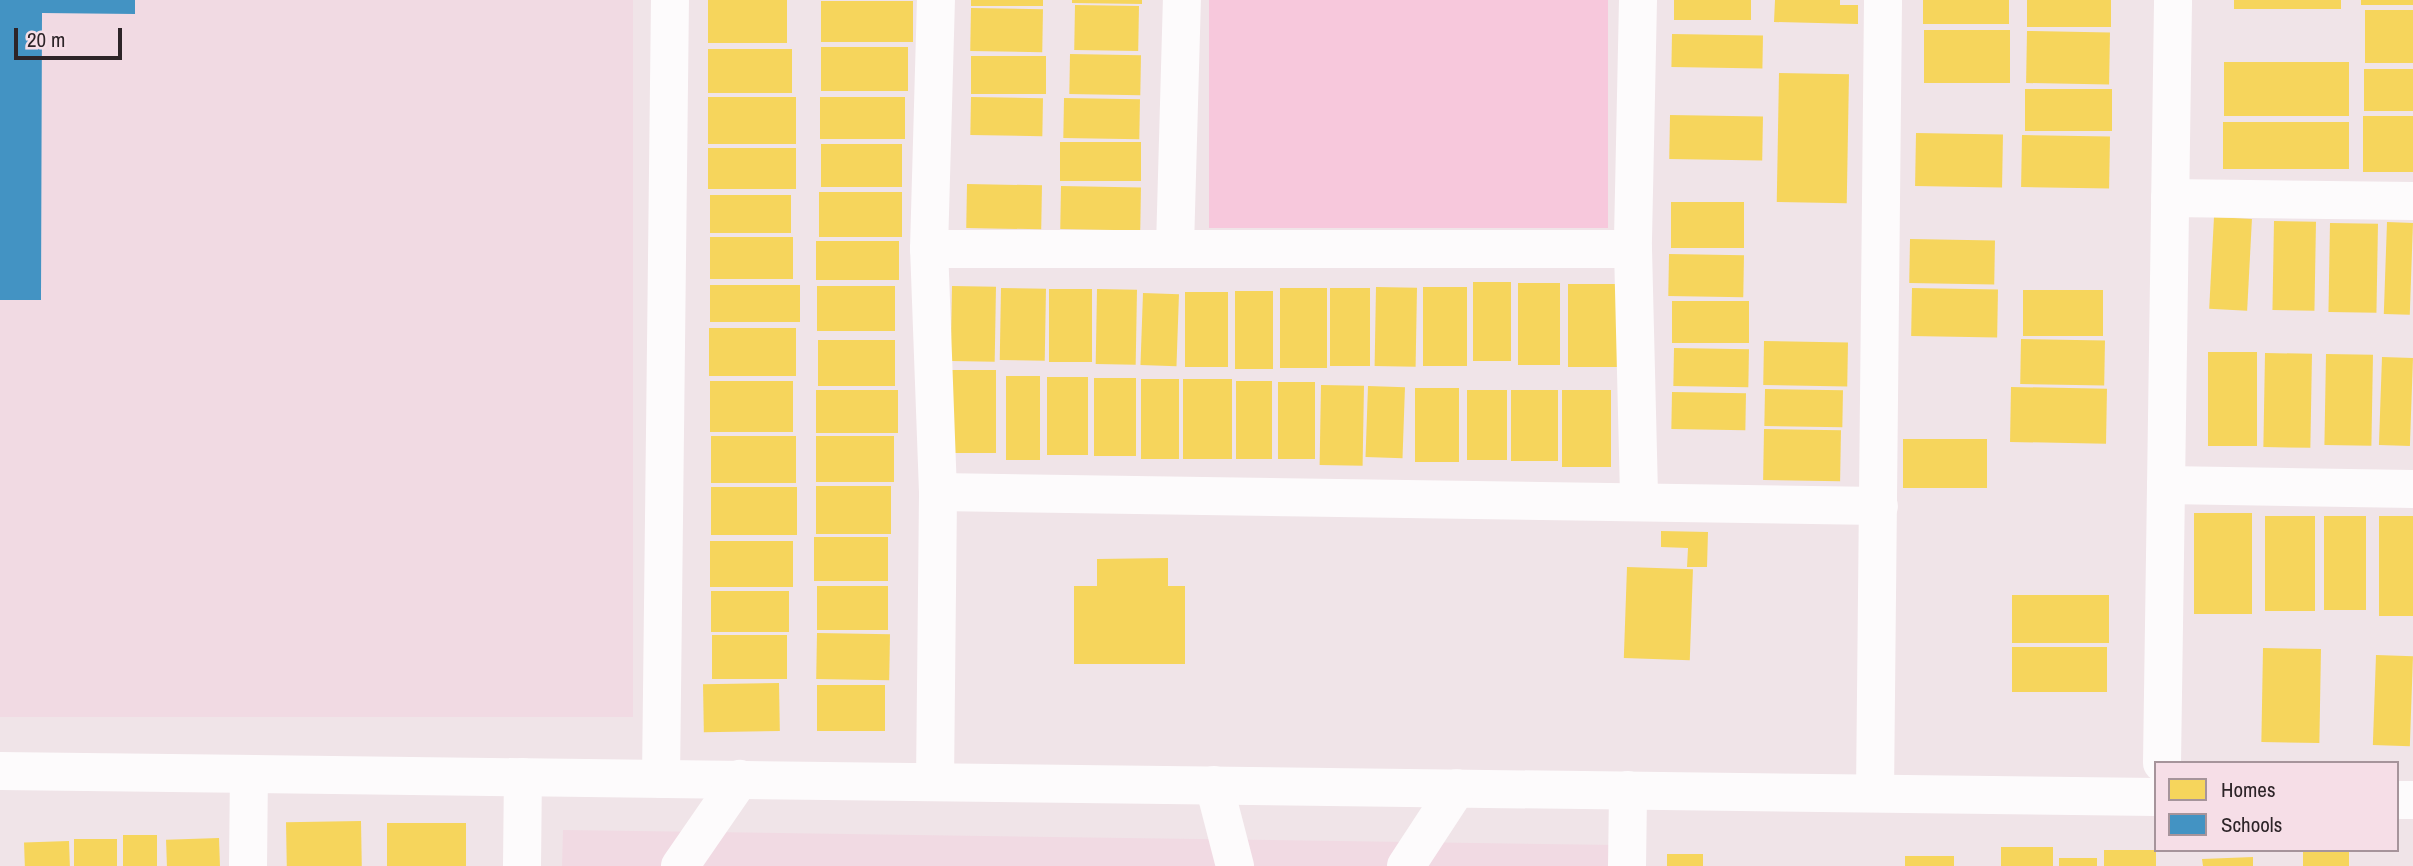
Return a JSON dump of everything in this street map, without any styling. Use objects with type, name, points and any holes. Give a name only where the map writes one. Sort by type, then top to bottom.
[{"type":"street","points":[[661,779],[670,0]]},
{"type":"street","points":[[935,782],[938,492],[929,249],[936,0]]},
{"type":"street","points":[[1175,247],[1182,0]]},
{"type":"street","points":[[1638,0],[1633,249],[1639,502]]},
{"type":"street","points":[[1875,793],[1883,0]]},
{"type":"street","points":[[2162,761],[2173,0]]},
{"type":"street","points":[[2170,198],[2413,201]]},
{"type":"street","points":[[929,249],[1633,249]]},
{"type":"street","points":[[2166,485],[2413,489]]},
{"type":"street","points":[[938,492],[1879,506]]},
{"type":"street","points":[[0,771],[2154,797]]},
{"type":"street","points":[[248,866],[249,774]]},
{"type":"street","points":[[522,866],[523,777]]},
{"type":"street","points":[[680,866],[740,779]]},
{"type":"street","points":[[1214,785],[1235,866]]},
{"type":"street","points":[[1406,866],[1457,789]]},
{"type":"street","points":[[1627,866],[1629,790]]},
{"type":"shaded area","points":[[0,0],[633,0],[633,717],[0,717]]},
{"type":"shaded area","points":[[1209,0],[1608,0],[1608,228],[1209,228]]},
{"type":"shaded area","points":[[563,830],[1618,845],[1617,866],[562,866]]},
{"type":"building: Homes","points":[[708,0],[787,0],[787,43],[708,43]]},
{"type":"building: Homes","points":[[971,0],[1043,0],[1043,6],[971,6]]},
{"type":"building: Homes","points":[[1072,0],[1142,0],[1142,4],[1072,3]]},
{"type":"building: Homes","points":[[1674,0],[1751,0],[1751,20],[1674,20]]},
{"type":"building: Homes","points":[[1775,0],[1840,0],[1840,5],[1858,5],[1858,24],[1774,22]]},
{"type":"building: Homes","points":[[1923,0],[2009,0],[2009,24],[1923,24]]},
{"type":"building: Homes","points":[[2027,0],[2111,0],[2111,27],[2027,27]]},
{"type":"building: Homes","points":[[2234,0],[2341,0],[2341,9],[2234,9]]},
{"type":"building: Homes","points":[[2361,0],[2413,0],[2413,5],[2361,5]]},
{"type":"building: Homes","points":[[821,1],[913,1],[913,42],[821,42]]},
{"type":"building: Homes","points":[[1075,5],[1139,6],[1138,51],[1074,50]]},
{"type":"building: Homes","points":[[971,8],[1043,9],[1042,52],[970,51]]},
{"type":"building: Homes","points":[[2365,10],[2413,10],[2413,63],[2365,63]]},
{"type":"building: Homes","points":[[1924,30],[2010,30],[2010,83],[1924,83]]},
{"type":"building: Homes","points":[[2027,31],[2110,32],[2109,84],[2026,83]]},
{"type":"building: Homes","points":[[1672,34],[1763,36],[1762,69],[1671,67]]},
{"type":"building: Homes","points":[[821,47],[908,47],[908,91],[821,91]]},
{"type":"building: Homes","points":[[708,49],[792,49],[792,93],[708,93]]},
{"type":"building: Homes","points":[[1070,54],[1141,55],[1140,95],[1069,94]]},
{"type":"building: Homes","points":[[971,56],[1046,56],[1046,94],[971,94]]},
{"type":"building: Homes","points":[[2224,62],[2349,62],[2349,116],[2224,116]]},
{"type":"building: Homes","points":[[2364,69],[2413,69],[2413,111],[2364,111]]},
{"type":"building: Homes","points":[[1779,73],[1849,74],[1847,203],[1777,202]]},
{"type":"building: Homes","points":[[2025,89],[2112,89],[2112,131],[2025,131]]},
{"type":"building: Homes","points":[[708,97],[796,97],[796,144],[708,144]]},
{"type":"building: Homes","points":[[820,97],[905,97],[905,139],[820,139]]},
{"type":"building: Homes","points":[[971,97],[1043,98],[1042,136],[970,135]]},
{"type":"building: Homes","points":[[1064,98],[1140,99],[1139,139],[1063,138]]},
{"type":"building: Homes","points":[[1670,115],[1763,117],[1762,161],[1669,159]]},
{"type":"building: Homes","points":[[2363,116],[2413,116],[2413,172],[2363,172]]},
{"type":"building: Homes","points":[[2223,122],[2349,122],[2349,169],[2223,169]]},
{"type":"building: Homes","points":[[1916,133],[2003,135],[2002,188],[1915,186]]},
{"type":"building: Homes","points":[[2022,135],[2110,137],[2109,189],[2021,187]]},
{"type":"building: Homes","points":[[1060,142],[1141,142],[1141,181],[1060,181]]},
{"type":"building: Homes","points":[[821,144],[902,144],[902,187],[821,187]]},
{"type":"building: Homes","points":[[708,148],[796,148],[796,189],[708,189]]},
{"type":"building: Homes","points":[[967,184],[1042,185],[1041,229],[966,228]]},
{"type":"building: Homes","points":[[1061,186],[1141,187],[1140,230],[1060,229]]},
{"type":"building: Homes","points":[[819,192],[902,192],[902,237],[819,237]]},
{"type":"building: Homes","points":[[710,195],[791,195],[791,233],[710,233]]},
{"type":"building: Homes","points":[[1671,202],[1744,202],[1744,248],[1671,248]]},
{"type":"building: Homes","points":[[2214,217],[2252,219],[2247,311],[2209,309]]},
{"type":"building: Homes","points":[[2274,221],[2316,222],[2314,311],[2272,310]]},
{"type":"building: Homes","points":[[2387,222],[2413,223],[2410,315],[2384,314]]},
{"type":"building: Homes","points":[[2330,223],[2378,224],[2376,313],[2328,312]]},
{"type":"building: Homes","points":[[710,237],[793,237],[793,279],[710,279]]},
{"type":"building: Homes","points":[[1910,239],[1995,240],[1994,284],[1909,283]]},
{"type":"building: Homes","points":[[816,241],[899,241],[899,280],[816,280]]},
{"type":"building: Homes","points":[[1669,254],[1744,255],[1743,297],[1668,296]]},
{"type":"building: Homes","points":[[1473,282],[1511,282],[1511,361],[1473,361]]},
{"type":"building: Homes","points":[[1518,283],[1560,283],[1560,365],[1518,365]]},
{"type":"building: Homes","points":[[1568,284],[1617,284],[1617,367],[1568,367]]},
{"type":"building: Homes","points":[[710,285],[800,285],[800,322],[710,322]]},
{"type":"building: Homes","points":[[817,286],[895,286],[895,331],[817,331]]},
{"type":"building: Homes","points":[[952,286],[996,287],[995,362],[951,361]]},
{"type":"building: Homes","points":[[1376,287],[1417,288],[1416,367],[1375,366]]},
{"type":"building: Homes","points":[[1423,287],[1467,287],[1467,366],[1423,366]]},
{"type":"building: Homes","points":[[1001,288],[1046,289],[1045,361],[1000,360]]},
{"type":"building: Homes","points":[[1280,288],[1327,288],[1327,368],[1280,368]]},
{"type":"building: Homes","points":[[1330,288],[1370,288],[1370,366],[1330,366]]},
{"type":"building: Homes","points":[[1912,288],[1998,290],[1997,337],[1911,336]]},
{"type":"building: Homes","points":[[1049,289],[1092,289],[1092,362],[1049,362]]},
{"type":"building: Homes","points":[[1097,289],[1137,290],[1136,365],[1096,364]]},
{"type":"building: Homes","points":[[2023,290],[2103,290],[2103,336],[2023,336]]},
{"type":"building: Homes","points":[[1235,291],[1273,291],[1273,369],[1235,369]]},
{"type":"building: Homes","points":[[1185,292],[1228,292],[1228,367],[1185,367]]},
{"type":"building: Homes","points":[[1143,293],[1179,294],[1176,366],[1140,365]]},
{"type":"building: Homes","points":[[1672,301],[1749,301],[1749,343],[1672,343]]},
{"type":"building: Homes","points":[[709,328],[796,328],[796,376],[709,376]]},
{"type":"building: Homes","points":[[2021,339],[2105,340],[2104,385],[2020,384]]},
{"type":"building: Homes","points":[[818,340],[895,340],[895,386],[818,386]]},
{"type":"building: Homes","points":[[1764,341],[1848,342],[1847,386],[1763,385]]},
{"type":"building: Homes","points":[[1674,348],[1749,349],[1748,387],[1673,386]]},
{"type":"building: Homes","points":[[2208,352],[2257,352],[2257,446],[2208,446]]},
{"type":"building: Homes","points":[[2265,353],[2312,354],[2310,448],[2263,447]]},
{"type":"building: Homes","points":[[2326,354],[2373,355],[2371,446],[2324,445]]},
{"type":"building: Homes","points":[[2382,357],[2413,358],[2410,446],[2379,445]]},
{"type":"building: Homes","points":[[951,370],[996,370],[996,453],[951,453]]},
{"type":"building: Homes","points":[[1006,376],[1040,376],[1040,460],[1006,460]]},
{"type":"building: Homes","points":[[1047,377],[1088,377],[1088,455],[1047,455]]},
{"type":"building: Homes","points":[[1094,378],[1136,378],[1136,456],[1094,456]]},
{"type":"building: Homes","points":[[1141,379],[1179,379],[1179,459],[1141,459]]},
{"type":"building: Homes","points":[[1183,379],[1232,379],[1232,459],[1183,459]]},
{"type":"building: Homes","points":[[710,381],[793,381],[793,432],[710,432]]},
{"type":"building: Homes","points":[[1236,381],[1272,381],[1272,459],[1236,459]]},
{"type":"building: Homes","points":[[1278,382],[1315,382],[1315,459],[1278,459]]},
{"type":"building: Homes","points":[[1321,385],[1364,386],[1363,466],[1320,465]]},
{"type":"building: Homes","points":[[1368,386],[1405,387],[1402,458],[1366,457]]},
{"type":"building: Homes","points":[[2011,387],[2107,389],[2106,444],[2010,442]]},
{"type":"building: Homes","points":[[1415,388],[1459,388],[1459,462],[1415,462]]},
{"type":"building: Homes","points":[[1765,389],[1843,390],[1842,427],[1764,426]]},
{"type":"building: Homes","points":[[816,390],[898,390],[898,433],[816,433]]},
{"type":"building: Homes","points":[[1467,390],[1507,390],[1507,460],[1467,460]]},
{"type":"building: Homes","points":[[1511,390],[1558,390],[1558,461],[1511,461]]},
{"type":"building: Homes","points":[[1562,390],[1611,390],[1611,467],[1562,467]]},
{"type":"building: Homes","points":[[1672,392],[1746,393],[1745,430],[1671,429]]},
{"type":"building: Homes","points":[[1764,429],[1841,430],[1840,481],[1763,480]]},
{"type":"building: Homes","points":[[711,436],[796,436],[796,483],[711,483]]},
{"type":"building: Homes","points":[[816,436],[894,436],[894,482],[816,482]]},
{"type":"building: Homes","points":[[1903,439],[1987,439],[1987,488],[1903,488]]},
{"type":"building: Homes","points":[[816,486],[891,486],[891,534],[816,534]]},
{"type":"building: Homes","points":[[711,487],[797,487],[797,535],[711,535]]},
{"type":"building: Homes","points":[[2194,513],[2252,513],[2252,614],[2194,614]]},
{"type":"building: Homes","points":[[2265,516],[2315,516],[2315,611],[2265,611]]},
{"type":"building: Homes","points":[[2324,516],[2366,516],[2366,610],[2324,610]]},
{"type":"building: Homes","points":[[2379,516],[2413,516],[2413,616],[2379,616]]},
{"type":"building: Homes","points":[[1661,531],[1708,532],[1707,567],[1687,567],[1688,548],[1661,547]]},
{"type":"building: Homes","points":[[814,537],[888,537],[888,581],[814,581]]},
{"type":"building: Homes","points":[[710,541],[793,541],[793,587],[710,587]]},
{"type":"building: Homes","points":[[1168,558],[1168,586],[1185,586],[1185,664],[1074,664],[1074,586],[1097,586],[1097,559]]},
{"type":"building: Homes","points":[[1627,567],[1693,569],[1690,660],[1624,658]]},
{"type":"building: Homes","points":[[817,586],[888,586],[888,630],[817,630]]},
{"type":"building: Homes","points":[[711,591],[789,591],[789,632],[711,632]]},
{"type":"building: Homes","points":[[2012,595],[2109,595],[2109,643],[2012,643]]},
{"type":"building: Homes","points":[[817,633],[890,634],[889,680],[816,679]]},
{"type":"building: Homes","points":[[712,635],[787,635],[787,679],[712,679]]},
{"type":"building: Homes","points":[[2012,647],[2107,647],[2107,692],[2012,692]]},
{"type":"building: Homes","points":[[2263,648],[2321,649],[2319,743],[2261,742]]},
{"type":"building: Homes","points":[[2376,655],[2413,656],[2410,746],[2373,745]]},
{"type":"building: Homes","points":[[779,683],[780,731],[704,732],[703,684]]},
{"type":"building: Homes","points":[[817,685],[885,685],[885,731],[817,731]]},
{"type":"building: Homes","points":[[361,821],[362,866],[287,866],[286,822]]},
{"type":"building: Homes","points":[[387,823],[466,823],[466,866],[387,866]]},
{"type":"building: Homes","points":[[123,835],[157,835],[157,866],[123,866]]},
{"type":"building: Homes","points":[[219,838],[220,866],[167,866],[166,840]]},
{"type":"building: Homes","points":[[74,839],[117,839],[117,866],[74,866]]},
{"type":"building: Homes","points":[[69,841],[70,866],[25,866],[24,843]]},
{"type":"building: Homes","points":[[2001,847],[2053,847],[2053,866],[2001,866]]},
{"type":"building: Homes","points":[[2104,850],[2154,850],[2156,866],[2104,866]]},
{"type":"building: Homes","points":[[2303,852],[2349,852],[2349,866],[2303,866]]},
{"type":"building: Homes","points":[[1667,854],[1703,854],[1703,866],[1667,866]]},
{"type":"building: Homes","points":[[1905,856],[1954,856],[1954,866],[1905,866]]},
{"type":"building: Homes","points":[[2253,857],[2253,866],[2203,866],[2202,859]]},
{"type":"building: Homes","points":[[2059,858],[2097,858],[2097,866],[2059,866]]},
{"type":"building: Schools","points":[[0,0],[135,0],[135,14],[42,13],[41,300],[0,300]]}]
